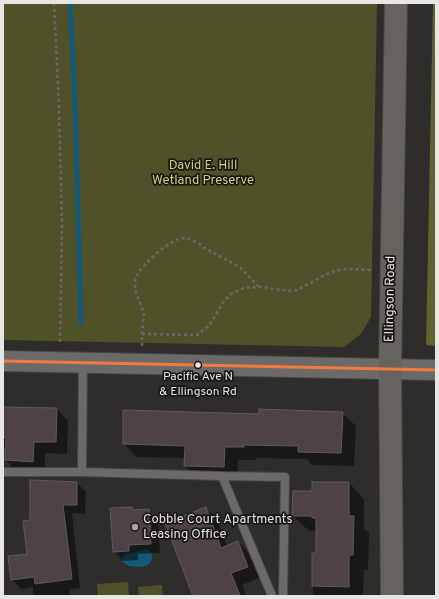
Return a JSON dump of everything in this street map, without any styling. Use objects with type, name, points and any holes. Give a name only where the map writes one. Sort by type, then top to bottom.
[{"type":"main road","name":"Ellingson Road","points":[[392,596],[390,369],[396,3]]},
{"type":"street","points":[[3,361],[436,370]]},
{"type":"lane","points":[[82,472],[83,362]]},
{"type":"lane","points":[[3,472],[82,472],[285,477],[283,596]]},
{"type":"lane","points":[[222,476],[272,596]]},
{"type":"path","points":[[54,3],[62,226],[60,362]]},
{"type":"path","points":[[142,347],[144,313],[135,290],[135,281],[138,273],[147,262],[164,247],[176,240],[181,238],[189,239],[240,266],[260,287]]},
{"type":"path","points":[[142,334],[197,335],[209,326],[224,301],[231,294],[244,288],[260,287],[289,291],[297,290],[327,274],[338,270],[373,270]]},
{"type":"green space","name":"David E. Hill Wetland Preserve","points":[[3,3],[377,3],[371,317],[361,334],[344,347],[3,340]]},
{"type":"green space","points":[[433,3],[436,3],[436,346],[426,345]]},
{"type":"green space","points":[[128,582],[129,596],[98,596],[97,584]]},
{"type":"green space","points":[[162,585],[163,596],[139,596],[138,587]]},
{"type":"water","points":[[146,549],[152,554],[152,559],[146,566],[129,566],[122,561],[126,554]]},
{"type":"building","points":[[3,407],[57,408],[56,442],[34,442],[33,462],[5,460],[6,438],[3,437]]},
{"type":"building","points":[[259,409],[343,412],[341,453],[298,452],[298,446],[244,445],[244,447],[225,447],[224,467],[184,466],[185,446],[123,444],[123,410],[259,414]]},
{"type":"building","points":[[30,480],[77,482],[77,505],[63,505],[72,579],[35,584],[34,577],[11,580],[8,556],[27,554],[23,521],[30,520]]},
{"type":"building","points":[[312,482],[349,482],[349,516],[354,516],[353,555],[349,555],[349,587],[312,586],[312,553],[316,553],[316,518],[312,518],[312,516],[292,516],[293,491],[312,491]]},
{"type":"building","name":"Cobble Court Apartments Leasing Office","points":[[132,507],[133,510],[149,509],[151,544],[129,545],[129,551],[113,552],[110,508]]},
{"type":"building","points":[[206,507],[221,548],[238,541],[248,567],[231,573],[240,596],[193,596],[165,523]]},
{"type":"waterway","points":[[70,3],[75,102],[81,323]]},
{"type":"transit line","points":[[3,361],[436,370]]},
{"type":"place","name":"Pacific Ave N & Ellingson Rd","points":[[198,365]]},
{"type":"place","name":"Cobble Court Apartments Leasing Office","points":[[135,527]]}]
